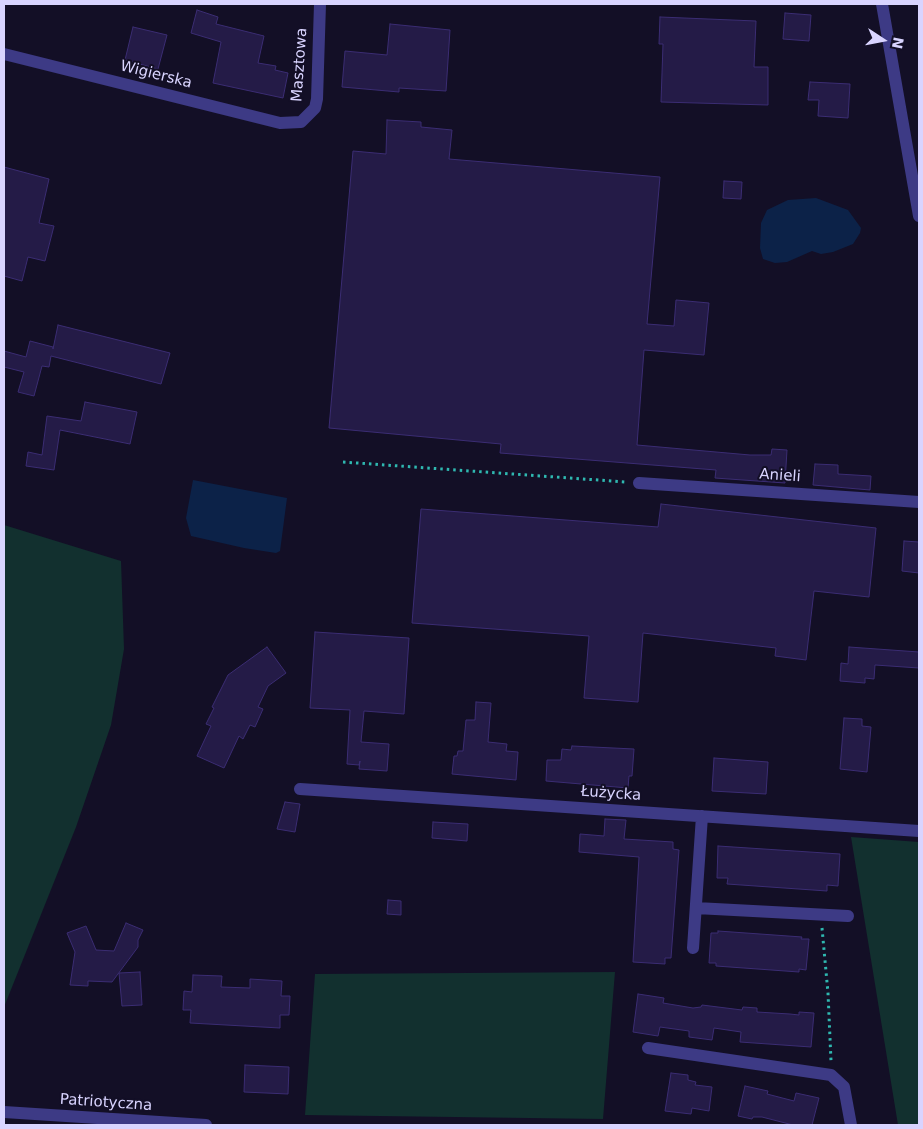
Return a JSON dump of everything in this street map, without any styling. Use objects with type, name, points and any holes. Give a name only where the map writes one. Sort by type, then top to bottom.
[{"type":"street","name":"Masztowa","points":[[300,122],[314,108],[316,99],[320,4]]},
{"type":"street","points":[[882,4],[919,216]]},
{"type":"street","name":"Wigierska","points":[[4,54],[280,123],[300,122]]},
{"type":"street","name":"Anieli","points":[[639,483],[919,502]]},
{"type":"street","name":"Łużycka","points":[[300,789],[919,831]]},
{"type":"street","points":[[693,948],[702,816]]},
{"type":"street","points":[[696,908],[848,916]]},
{"type":"street","points":[[648,1048],[831,1075],[844,1087],[851,1125]]},
{"type":"street","name":"Patriotyczna","points":[[4,1112],[206,1125]]},
{"type":"path","points":[[342,462],[639,483]]},
{"type":"path","points":[[820,914],[828,994],[831,1062]]},
{"type":"green space","points":[[4,525],[121,561],[124,649],[111,725],[76,827],[4,1007]]},
{"type":"green space","points":[[851,837],[919,842],[919,1125],[898,1125]]},
{"type":"green space","points":[[615,972],[603,1119],[305,1115],[315,974]]},
{"type":"water","points":[[816,198],[848,210],[861,228],[853,244],[833,252],[821,254],[812,251],[787,262],[775,263],[763,259],[760,248],[761,223],[767,210],[788,200]]},
{"type":"water","points":[[193,480],[287,498],[280,551],[276,553],[244,548],[191,536],[186,518]]},
{"type":"building","points":[[197,10],[218,17],[216,24],[264,36],[258,63],[276,66],[275,70],[288,73],[283,98],[213,83],[221,42],[191,33]]},
{"type":"building","points":[[785,13],[811,15],[809,41],[783,39]]},
{"type":"building","points":[[660,17],[756,21],[754,67],[768,67],[768,105],[661,102],[663,44],[659,44]]},
{"type":"building","points":[[390,24],[450,30],[446,91],[399,88],[399,92],[342,87],[345,51],[387,55]]},
{"type":"building","points":[[133,27],[167,35],[158,69],[125,60]]},
{"type":"building","points":[[810,82],[850,84],[848,118],[818,116],[819,100],[808,100]]},
{"type":"building","points":[[387,120],[421,122],[421,127],[452,130],[449,159],[660,177],[647,324],[674,326],[676,300],[709,303],[704,355],[644,350],[637,445],[750,455],[771,455],[772,449],[787,450],[785,483],[715,478],[716,470],[500,453],[501,444],[329,428],[353,151],[386,154]]},
{"type":"building","points":[[4,167],[49,179],[39,223],[54,226],[45,261],[28,257],[22,281],[4,276]]},
{"type":"building","points":[[724,181],[742,182],[741,199],[723,198]]},
{"type":"building","points":[[58,325],[170,353],[161,384],[51,356],[49,367],[42,366],[34,396],[18,392],[24,372],[4,367],[4,351],[26,357],[30,341],[53,347],[53,349]]},
{"type":"building","points":[[85,402],[137,412],[130,444],[60,430],[54,470],[26,466],[28,452],[42,455],[47,416],[81,421]]},
{"type":"building","points":[[815,464],[838,465],[838,474],[871,476],[870,490],[813,485]]},
{"type":"building","points":[[661,504],[876,528],[869,597],[814,591],[806,660],[775,656],[776,648],[643,633],[638,702],[584,698],[589,636],[412,623],[421,509],[658,527]]},
{"type":"building","points":[[904,541],[919,542],[919,573],[902,571]]},
{"type":"building","points":[[315,632],[409,638],[404,714],[364,711],[361,742],[389,744],[387,771],[359,769],[360,761],[359,765],[347,764],[350,710],[310,708]]},
{"type":"building","points":[[267,647],[286,673],[268,686],[258,707],[263,709],[255,727],[250,725],[243,739],[239,736],[224,768],[197,756],[211,726],[206,724],[214,708],[212,707],[228,675]]},
{"type":"building","points":[[849,647],[919,652],[919,668],[875,665],[874,679],[865,678],[865,683],[840,681],[841,663],[848,664]]},
{"type":"building","points":[[476,702],[491,703],[488,742],[507,744],[506,751],[518,752],[516,780],[452,774],[454,756],[457,756],[458,751],[463,751],[466,720],[475,720]]},
{"type":"building","points":[[844,718],[862,719],[862,726],[871,727],[867,772],[840,769]]},
{"type":"building","points":[[572,746],[634,749],[632,776],[629,776],[628,788],[546,781],[547,760],[561,760],[562,749],[571,750]]},
{"type":"building","points":[[714,758],[768,762],[766,794],[712,791]]},
{"type":"building","points":[[285,802],[300,804],[295,832],[277,829]]},
{"type":"building","points":[[605,819],[626,820],[624,839],[673,842],[673,849],[679,850],[671,958],[665,958],[665,964],[633,962],[639,857],[579,852],[580,834],[604,836]]},
{"type":"building","points":[[433,822],[468,824],[467,841],[432,838]]},
{"type":"building","points":[[718,846],[840,854],[838,886],[827,885],[827,891],[727,884],[728,878],[717,878]]},
{"type":"building","points":[[388,900],[401,901],[401,915],[387,914]]},
{"type":"building","points":[[126,923],[143,930],[138,940],[138,947],[112,982],[88,981],[88,986],[70,985],[75,952],[67,933],[86,926],[96,950],[114,951]]},
{"type":"building","points":[[718,931],[809,939],[806,970],[799,969],[799,972],[716,966],[716,963],[709,963],[711,933],[718,933]]},
{"type":"building","points":[[140,972],[142,1005],[122,1006],[119,973]]},
{"type":"building","points":[[193,975],[222,976],[221,987],[250,988],[250,979],[282,981],[281,996],[290,996],[289,1015],[280,1015],[280,1028],[190,1023],[191,1010],[183,1010],[184,991],[192,992]]},
{"type":"building","points":[[638,994],[664,998],[663,1003],[693,1008],[701,1007],[702,1005],[742,1010],[743,1007],[757,1008],[757,1012],[799,1015],[799,1012],[814,1013],[811,1047],[740,1042],[741,1032],[714,1028],[712,1040],[689,1037],[689,1031],[660,1027],[658,1036],[633,1032]]},
{"type":"building","points":[[245,1065],[289,1067],[288,1094],[244,1092]]},
{"type":"building","points":[[671,1073],[688,1075],[688,1080],[696,1082],[695,1085],[712,1087],[709,1111],[692,1108],[691,1114],[665,1111]]},
{"type":"building","points":[[745,1086],[768,1091],[767,1094],[794,1101],[796,1093],[819,1098],[812,1125],[793,1125],[762,1117],[753,1117],[752,1119],[738,1116]]}]
